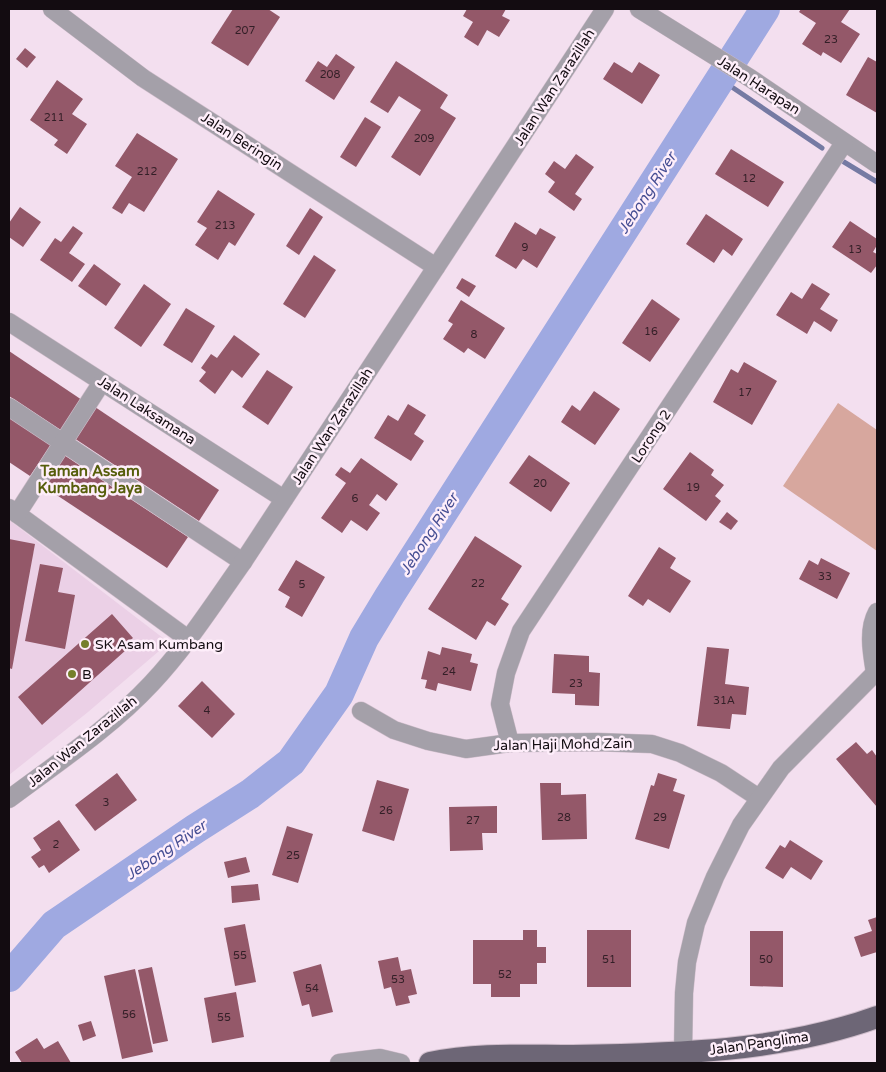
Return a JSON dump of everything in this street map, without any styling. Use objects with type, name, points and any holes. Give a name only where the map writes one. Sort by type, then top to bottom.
[{"type":"main road","name":"Jalan Panglima","points":[[430,1063],[456,1058],[510,1055],[652,1054],[753,1047],[849,1028],[877,1017]]},
{"type":"street","name":"Jalan Beringin","points":[[52,9],[144,78],[436,267]]},
{"type":"street","name":"Jalan Wan Zarazillah","points":[[9,799],[62,760],[134,701],[151,684],[188,639],[243,562],[605,9]]},
{"type":"street","name":"Jalan Harapan","points":[[639,9],[750,78],[877,164]]},
{"type":"street","name":"Lorong 2","points":[[510,744],[500,704],[506,673],[521,631],[844,143]]},
{"type":"street","name":"Jalan Laksamana","points":[[9,322],[284,499]]},
{"type":"street","points":[[102,382],[63,442],[13,511],[188,639]]},
{"type":"street","points":[[9,406],[243,562]]},
{"type":"street","points":[[683,1052],[684,985],[696,923],[737,834],[759,798],[781,768],[805,742],[876,672],[871,646],[874,618],[877,612]]},
{"type":"street","name":"Jalan Haji Mohd Zain","points":[[361,711],[394,730],[428,741],[466,749],[510,744],[596,742],[652,744],[680,753],[721,772],[759,798]]},
{"type":"street","points":[[339,1063],[380,1058],[402,1063]]},
{"type":"shaded area","points":[[838,403],[877,430],[877,551],[783,486]]},
{"type":"shaded area","name":"SK Asam Kumbang","points":[[9,520],[163,638],[159,651],[88,712],[9,775]]},
{"type":"building","points":[[233,9],[268,9],[280,17],[248,66],[211,43]]},
{"type":"building","points":[[467,9],[506,9],[502,16],[510,20],[499,37],[487,30],[478,46],[464,37],[473,22],[463,16]]},
{"type":"building","points":[[801,9],[850,9],[841,22],[860,34],[841,63],[823,52],[821,56],[802,44],[816,23],[799,12]]},
{"type":"building","points":[[25,48],[36,57],[27,68],[16,59]]},
{"type":"building","points":[[336,54],[355,67],[334,100],[305,81],[318,61],[327,67]]},
{"type":"building","points":[[868,57],[877,62],[877,113],[846,95]]},
{"type":"building","points":[[396,61],[448,95],[440,108],[456,118],[420,176],[391,157],[421,110],[399,96],[388,113],[370,102]]},
{"type":"building","points":[[614,62],[632,73],[639,62],[660,75],[642,104],[603,79]]},
{"type":"building","points":[[57,80],[83,99],[72,114],[87,124],[67,154],[54,145],[58,140],[30,120]]},
{"type":"building","points":[[365,117],[381,127],[356,167],[340,157]]},
{"type":"building","points":[[137,133],[178,159],[144,212],[129,203],[122,214],[112,208],[132,177],[115,166]]},
{"type":"building","points":[[731,149],[784,182],[768,207],[715,174]]},
{"type":"building","points":[[576,154],[594,167],[575,194],[582,199],[574,211],[548,192],[555,182],[545,174],[554,161],[565,169]]},
{"type":"building","points":[[218,190],[255,214],[235,246],[229,242],[218,260],[195,245],[207,228],[197,222]]},
{"type":"building","points":[[20,207],[41,222],[23,247],[9,237],[9,223]]},
{"type":"building","points":[[310,208],[323,217],[299,255],[286,246]]},
{"type":"building","points":[[706,214],[743,239],[732,256],[723,249],[714,263],[686,244]]},
{"type":"building","points":[[850,221],[877,239],[877,245],[873,252],[877,254],[877,265],[871,273],[832,247]]},
{"type":"building","points":[[515,222],[536,235],[540,228],[556,237],[537,268],[523,259],[516,269],[495,256]]},
{"type":"building","points":[[73,226],[83,233],[69,253],[85,264],[72,282],[40,260],[55,238],[61,242]]},
{"type":"building","points":[[314,255],[336,270],[305,318],[283,304]]},
{"type":"building","points":[[94,264],[121,284],[106,306],[78,286]]},
{"type":"building","points":[[462,278],[476,286],[469,297],[456,288]]},
{"type":"building","points":[[812,283],[830,294],[820,309],[838,320],[831,332],[814,321],[807,334],[776,315],[791,292],[802,299]]},
{"type":"building","points":[[144,284],[171,304],[141,347],[114,328]]},
{"type":"building","points":[[652,299],[680,319],[650,362],[622,343]]},
{"type":"building","points":[[461,300],[505,328],[485,359],[468,348],[464,353],[443,339],[453,324],[448,321]]},
{"type":"building","points":[[186,308],[215,326],[192,363],[163,345]]},
{"type":"building","points":[[234,335],[260,354],[242,378],[232,370],[215,394],[199,381],[206,372],[201,368],[211,354],[217,358]]},
{"type":"building","points":[[9,351],[82,400],[62,431],[9,396]]},
{"type":"building","points":[[744,362],[777,381],[752,425],[713,402],[731,369],[738,373]]},
{"type":"building","points":[[267,370],[293,387],[268,425],[242,407]]},
{"type":"building","points":[[594,391],[620,409],[595,445],[561,422],[572,405],[580,411]]},
{"type":"building","points":[[408,404],[426,415],[414,434],[424,441],[411,461],[374,438],[388,415],[398,421]]},
{"type":"building","points":[[95,407],[219,490],[199,521],[74,438]]},
{"type":"building","points":[[9,417],[51,445],[30,476],[9,462]]},
{"type":"building","points":[[690,452],[714,470],[711,475],[724,485],[715,496],[721,501],[706,521],[663,489]]},
{"type":"building","points":[[64,455],[188,537],[167,568],[43,486]]},
{"type":"building","points":[[529,455],[570,483],[551,512],[509,483]]},
{"type":"building","points":[[361,458],[398,484],[386,501],[377,494],[369,505],[380,513],[367,531],[351,520],[342,533],[321,518],[346,483],[335,475],[341,467],[350,473]]},
{"type":"building","points":[[727,512],[738,521],[731,530],[719,522]]},
{"type":"building","points":[[475,536],[522,566],[501,599],[509,604],[495,626],[487,621],[476,640],[428,609]]},
{"type":"building","points":[[9,539],[35,544],[12,669],[9,668]]},
{"type":"building","points":[[659,547],[676,558],[670,568],[691,581],[670,613],[648,599],[643,606],[628,596]]},
{"type":"building","points":[[821,558],[850,573],[837,599],[799,579],[809,560],[818,565]]},
{"type":"building","points":[[296,560],[325,577],[302,617],[285,607],[290,597],[278,590]]},
{"type":"building","points":[[40,564],[63,568],[58,592],[75,595],[65,649],[25,641]]},
{"type":"building","name":"B","points":[[112,614],[133,638],[123,646],[126,650],[42,725],[18,697]]},
{"type":"building","points":[[442,647],[472,654],[470,662],[478,664],[471,691],[438,683],[436,691],[425,688],[427,680],[421,679],[428,651],[440,655]]},
{"type":"building","points":[[707,647],[729,649],[725,684],[749,687],[746,715],[732,714],[730,729],[697,726]]},
{"type":"building","points":[[554,654],[589,656],[589,672],[600,673],[599,706],[575,705],[575,694],[552,693]]},
{"type":"building","points":[[202,681],[235,714],[212,738],[178,706]]},
{"type":"building","points":[[856,742],[867,754],[872,750],[877,757],[877,807],[836,759]]},
{"type":"building","points":[[117,773],[137,800],[95,831],[75,805]]},
{"type":"building","points":[[658,773],[677,779],[673,791],[685,795],[669,849],[635,839],[651,785],[654,786]]},
{"type":"building","points":[[377,780],[409,789],[394,841],[362,831]]},
{"type":"building","points":[[540,783],[561,783],[561,795],[586,794],[587,839],[542,840]]},
{"type":"building","points":[[497,806],[497,833],[482,833],[483,850],[450,851],[449,807]]},
{"type":"building","points":[[59,820],[80,850],[49,873],[44,865],[39,868],[31,857],[41,850],[33,838]]},
{"type":"building","points":[[287,826],[313,834],[298,883],[272,875]]},
{"type":"building","points":[[790,840],[823,861],[811,880],[791,867],[783,879],[765,868],[780,845],[785,848]]},
{"type":"building","points":[[246,857],[250,872],[228,878],[224,862]]},
{"type":"building","points":[[258,884],[260,900],[232,903],[231,886]]},
{"type":"building","points":[[877,917],[877,952],[861,957],[854,937],[872,931],[868,920]]},
{"type":"building","points":[[245,924],[256,982],[235,986],[224,928]]},
{"type":"building","points":[[523,930],[537,930],[537,947],[546,947],[546,963],[537,963],[537,984],[520,984],[520,997],[491,997],[491,984],[473,984],[473,940],[523,940]]},
{"type":"building","points":[[587,930],[631,930],[631,987],[587,987]]},
{"type":"building","points":[[750,931],[783,931],[783,987],[750,986]]},
{"type":"building","points":[[398,957],[401,971],[411,969],[417,994],[408,996],[410,1003],[396,1006],[391,987],[384,989],[378,961]]},
{"type":"building","points":[[321,964],[333,1012],[312,1017],[309,1004],[302,1006],[293,972]]},
{"type":"building","points":[[152,967],[168,1041],[153,1044],[138,970]]},
{"type":"building","points":[[135,969],[153,1052],[122,1059],[104,976]]},
{"type":"building","points":[[236,992],[244,1037],[212,1043],[204,998]]},
{"type":"building","points":[[91,1021],[96,1036],[83,1041],[78,1025]]},
{"type":"building","points":[[37,1038],[44,1049],[58,1041],[71,1063],[22,1063],[15,1052]]},
{"type":"waterway","name":"Jebong River","points":[[9,977],[54,925],[250,794],[291,762],[339,694],[364,638],[390,595],[765,9]]},
{"type":"waterway","points":[[720,79],[822,148]]},
{"type":"waterway","points":[[844,162],[877,182]]},
{"type":"place","name":"SK Asam Kumbang","points":[[85,644]]},
{"type":"place","name":"B","points":[[72,674]]},
{"type":"district","name":"Taman Assam Kumbang Jaya","points":[[90,480]]}]
